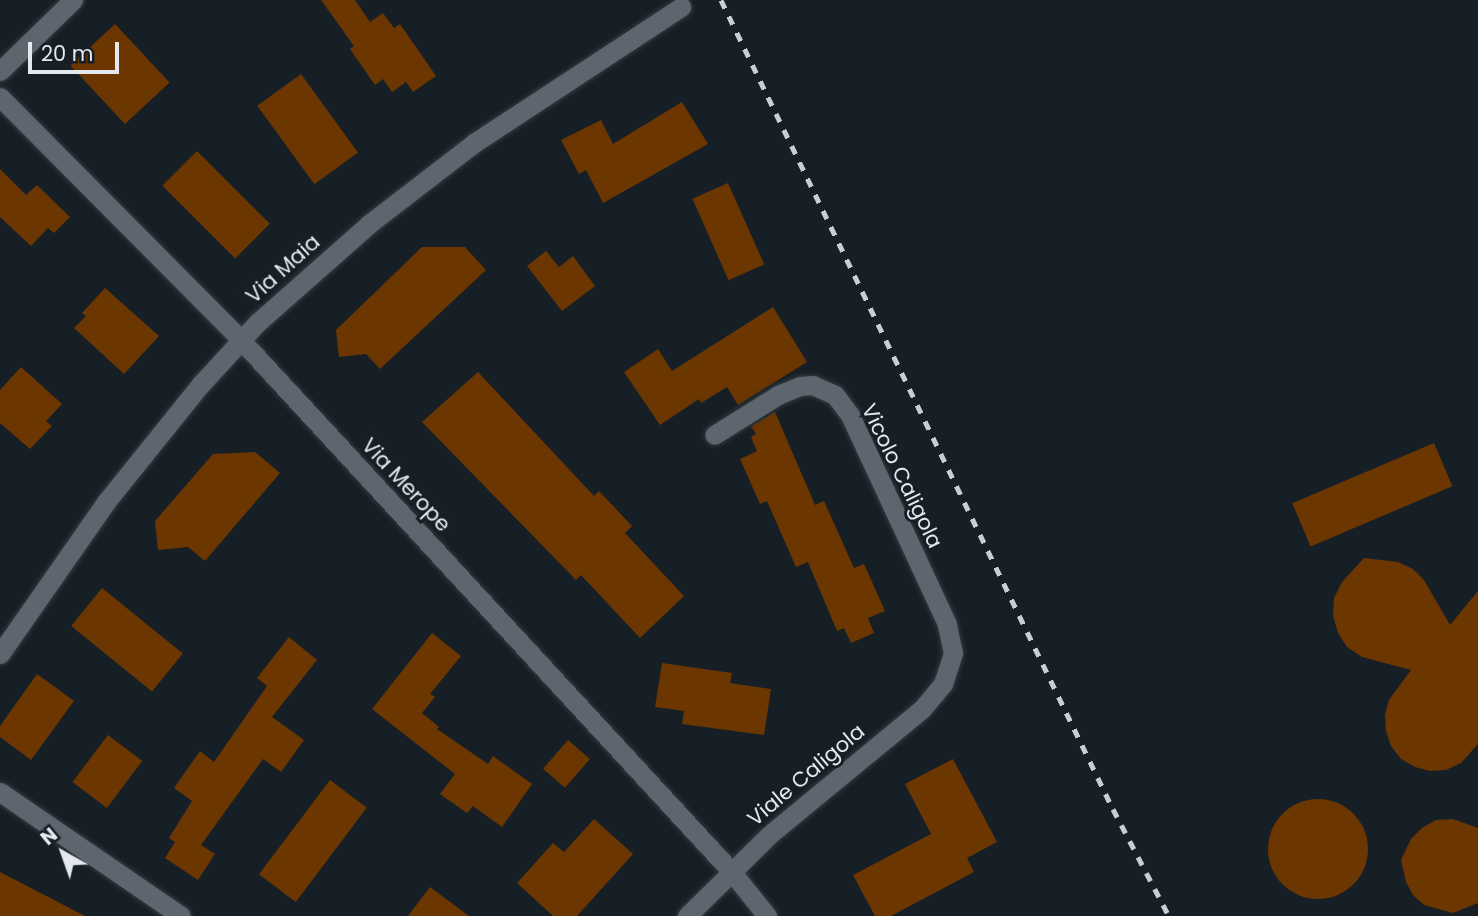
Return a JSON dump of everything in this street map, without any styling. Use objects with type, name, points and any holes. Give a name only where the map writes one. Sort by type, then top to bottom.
[{"type":"street","points":[[0,71],[73,0]]},
{"type":"street","name":"Via Maia","points":[[0,654],[106,502],[195,390],[301,281],[438,170],[510,117],[681,7]]},
{"type":"street","name":"Via Merope","points":[[0,97],[241,340],[731,870],[767,916]]},
{"type":"street","name":"Vicolo Caligola","points":[[714,435],[778,395],[800,386],[813,385],[835,395],[850,415],[947,624],[953,653],[951,667]]},
{"type":"street","name":"Viale Caligola","points":[[687,916],[731,870],[922,709],[943,684],[951,667]]},
{"type":"street","points":[[0,792],[181,916]]},
{"type":"building","points":[[321,0],[355,0],[370,22],[383,13],[394,28],[400,24],[436,76],[413,92],[406,82],[392,92],[383,79],[375,85],[350,49],[354,46]]},
{"type":"building","points":[[115,24],[170,83],[125,124],[70,66]]},
{"type":"building","points":[[301,74],[358,152],[314,184],[257,106]]},
{"type":"building","points":[[682,102],[708,144],[603,203],[586,170],[579,174],[561,140],[601,120],[613,144]]},
{"type":"building","points":[[197,151],[270,224],[235,258],[162,186]]},
{"type":"building","points":[[0,169],[26,195],[37,185],[70,217],[54,233],[48,228],[31,246],[0,217]]},
{"type":"building","points":[[728,183],[764,264],[729,280],[692,199]]},
{"type":"building","points":[[422,247],[465,247],[486,270],[380,369],[366,354],[339,357],[336,330]]},
{"type":"building","points":[[546,251],[559,267],[573,256],[595,286],[562,311],[527,266]]},
{"type":"building","points":[[105,288],[159,336],[124,374],[74,328],[86,316],[82,313]]},
{"type":"building","points":[[773,307],[807,362],[738,405],[727,387],[701,403],[699,399],[660,425],[624,372],[658,349],[672,371]]},
{"type":"building","points":[[21,367],[62,404],[46,421],[52,426],[30,449],[0,423],[0,390]]},
{"type":"building","points":[[478,372],[594,496],[599,491],[632,526],[625,533],[684,596],[640,638],[581,575],[576,580],[422,422]]},
{"type":"building","points":[[775,412],[815,505],[824,501],[854,568],[864,564],[885,611],[868,618],[874,633],[851,643],[844,628],[837,631],[808,562],[796,567],[767,501],[760,504],[740,459],[757,451],[751,437],[756,434],[751,426]]},
{"type":"building","points":[[1434,443],[1452,486],[1311,546],[1292,503]]},
{"type":"building","points":[[255,452],[280,473],[205,561],[188,547],[158,550],[155,521],[213,454]]},
{"type":"building","points":[[1364,558],[1398,562],[1413,569],[1424,580],[1450,625],[1478,591],[1478,744],[1461,763],[1446,770],[1430,771],[1415,767],[1401,759],[1391,746],[1385,715],[1389,700],[1411,670],[1362,657],[1347,647],[1338,633],[1333,616],[1334,598],[1342,582]]},
{"type":"building","points":[[102,588],[183,653],[152,692],[71,626]]},
{"type":"building","points":[[432,633],[461,656],[430,694],[435,697],[422,713],[439,727],[437,729],[488,764],[493,756],[532,784],[502,827],[473,806],[467,813],[440,794],[455,774],[372,709]]},
{"type":"building","points":[[289,637],[317,660],[272,717],[304,740],[281,772],[263,759],[201,845],[215,854],[198,880],[165,858],[175,842],[169,838],[192,801],[174,788],[200,751],[214,762],[267,686],[257,678]]},
{"type":"building","points":[[662,663],[732,673],[730,683],[771,689],[764,735],[682,724],[684,711],[655,707]]},
{"type":"building","points":[[37,674],[74,701],[31,760],[0,737],[0,726]]},
{"type":"building","points":[[108,735],[142,761],[107,808],[72,782]]},
{"type":"building","points":[[568,740],[590,759],[565,788],[543,769]]},
{"type":"building","points":[[953,759],[997,842],[967,858],[974,872],[891,916],[875,916],[853,875],[931,834],[905,784]]},
{"type":"building","points":[[330,780],[367,808],[296,902],[259,874]]},
{"type":"building","points":[[1318,799],[1337,803],[1353,814],[1364,830],[1368,849],[1364,868],[1353,884],[1337,895],[1318,899],[1299,895],[1283,884],[1272,868],[1268,849],[1272,830],[1283,814],[1299,803]]},
{"type":"building","points":[[594,819],[633,854],[577,916],[553,916],[517,883],[553,843],[564,852]]},
{"type":"building","points":[[1453,819],[1478,828],[1478,903],[1453,913],[1424,905],[1413,895],[1406,882],[1401,860],[1411,839],[1422,828],[1436,820]]},
{"type":"building","points":[[0,872],[85,916],[0,916]]},
{"type":"building","points":[[430,887],[469,916],[408,916]]},
{"type":"railway","points":[[721,0],[1113,809],[1169,916]]}]
